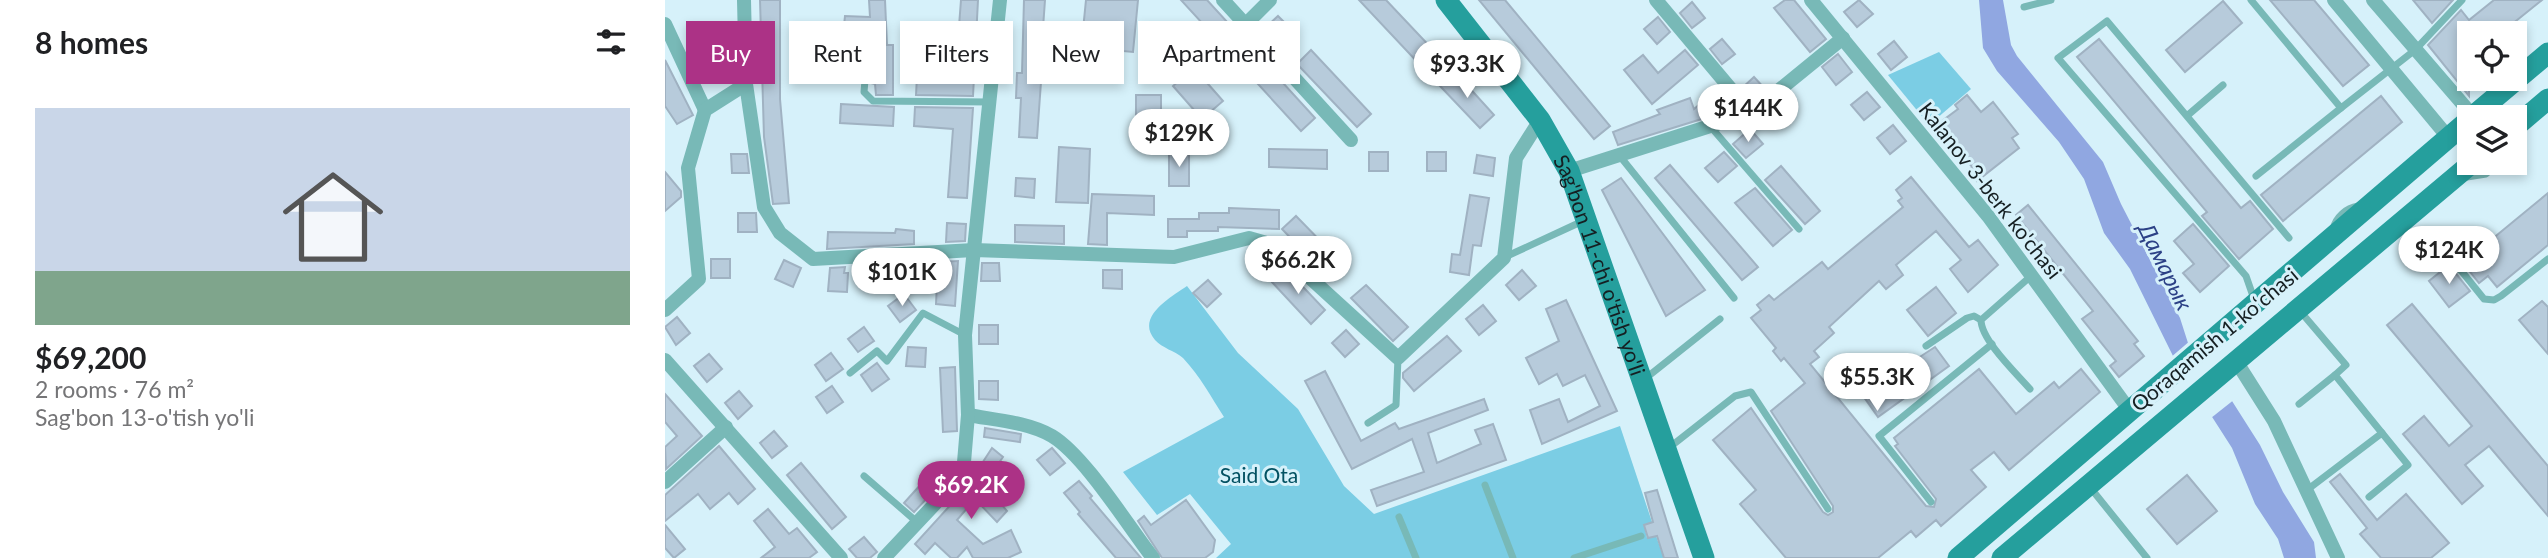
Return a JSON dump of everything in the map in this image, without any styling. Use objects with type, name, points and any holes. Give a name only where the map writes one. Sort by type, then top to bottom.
[{"type":"main road","name":"Sag'bon 11-chi o'tish yo'li","points":[[1446,0],[1540,120],[1569,171],[1704,558]]},
{"type":"main road","name":"Qoraqamish 1-koʻchasi","points":[[2487,105],[2548,53]]},
{"type":"main road","points":[[2527,117],[2548,99]]},
{"type":"main road","name":"Qoraqamish 1-koʻchasi","points":[[1968,552],[2457,130]]},
{"type":"main road","name":"Qoraqamish 1-koʻchasi","points":[[2002,558],[2457,175]]},
{"type":"street","points":[[744,0],[744,21]]},
{"type":"street","points":[[884,558],[963,474],[968,415],[965,335],[1000,0]]},
{"type":"street","points":[[1223,0],[1241,21]]},
{"type":"street","points":[[1249,21],[1270,0]]},
{"type":"street","points":[[1656,0],[1751,113]]},
{"type":"street","name":"Kalanov 3-berk ko'chasi","points":[[1811,0],[2033,275],[2130,411]]},
{"type":"street","points":[[2334,0],[2448,137]]},
{"type":"street","points":[[2373,0],[2461,105]]},
{"type":"street","points":[[665,24],[705,110],[688,168],[699,279],[665,310]]},
{"type":"street","points":[[1569,171],[1751,113],[1843,38]]},
{"type":"street","points":[[705,110],[746,84],[764,207],[771,221],[795,247],[813,260],[974,250],[1174,257],[1249,237],[1274,244],[1398,359],[1504,258],[1516,158],[1540,120]]},
{"type":"street","points":[[1299,84],[1351,140]]},
{"type":"street","points":[[665,360],[841,558]]},
{"type":"street","points":[[2233,363],[2274,421],[2338,558]]},
{"type":"street","points":[[968,415],[1019,424],[1053,436],[1081,464],[1153,558]]},
{"type":"street","points":[[665,482],[726,427]]},
{"type":"lane","points":[[2024,7],[2051,0]]},
{"type":"lane","points":[[2251,0],[2341,108]]},
{"type":"lane","points":[[2256,176],[2415,50],[2462,0]]},
{"type":"lane","points":[[2256,303],[2246,276],[2058,58],[2107,21],[2289,238]]},
{"type":"lane","points":[[865,84],[867,99],[873,102],[991,102]]},
{"type":"lane","points":[[2187,115],[2223,85]]},
{"type":"lane","points":[[1710,126],[1799,229]]},
{"type":"lane","points":[[1619,155],[1734,298]]},
{"type":"lane","points":[[2452,179],[2479,175]]},
{"type":"lane","points":[[1504,258],[1587,219]]},
{"type":"lane","points":[[2434,237],[2484,299],[2494,300],[2547,263]]},
{"type":"lane","points":[[2030,389],[1992,344],[1981,327],[1981,320],[2033,275]]},
{"type":"lane","points":[[2298,309],[2346,365],[2299,404]]},
{"type":"lane","points":[[850,373],[877,351],[887,361],[923,313],[965,335]]},
{"type":"lane","points":[[1926,346],[1967,318],[1974,316],[1981,320]]},
{"type":"lane","points":[[1642,381],[1720,319]]},
{"type":"lane","points":[[1931,502],[1879,436],[1992,344]]},
{"type":"lane","points":[[1368,423],[1396,405],[1398,359]]},
{"type":"lane","points":[[2335,375],[2408,465],[2369,497]]},
{"type":"lane","points":[[1667,450],[1735,396],[1751,392],[1828,509]]},
{"type":"lane","points":[[2307,490],[2382,433]]},
{"type":"lane","points":[[864,476],[917,523]]},
{"type":"lane","points":[[1485,485],[1513,558]]},
{"type":"lane","points":[[2088,486],[2147,558]]},
{"type":"lane","points":[[1399,517],[1416,558]]},
{"type":"lane","points":[[1574,558],[1641,536]]},
{"type":"green space","points":[[1939,52],[1971,89],[1929,125],[1888,75]]},
{"type":"green space","name":"Said Ota","points":[[1187,286],[1238,353],[1298,409],[1344,486],[1374,514],[1620,426],[1652,522],[1644,525],[1647,538],[1656,536],[1664,558],[1216,558],[1231,544],[1190,494],[1157,515],[1123,472],[1224,417],[1183,358],[1158,343],[1150,332],[1149,323],[1157,308]]},
{"type":"shaded area","points":[[1979,0],[2003,0],[2011,45],[2017,56],[2103,162],[2121,204],[2180,318],[2188,343],[2232,401],[2260,445],[2283,492],[2314,542],[2316,558],[2284,558],[2278,539],[2255,504],[2232,448],[2173,356],[2130,269],[2104,233],[2084,179],[2059,142],[1997,71],[1983,48]]},
{"type":"pier","points":[[2191,340],[2235,399],[2211,418],[2170,358]]},
{"type":"building","points":[[760,0],[780,0],[780,99],[789,203],[773,204],[764,137],[762,84],[775,84],[775,21],[761,21]]},
{"type":"building","points":[[869,0],[885,0],[886,21],[844,21],[845,16],[870,17]]},
{"type":"building","points":[[961,0],[978,0],[977,21],[959,21]]},
{"type":"building","points":[[1024,0],[1045,0],[1044,21],[1027,21],[1027,84],[1041,84],[1037,138],[1019,137],[1021,98],[1016,98],[1017,73],[1022,73]]},
{"type":"building","points":[[1086,0],[1138,0],[1133,52],[1124,51],[1124,21],[1084,21]]},
{"type":"building","points":[[1181,0],[1207,0],[1226,21],[1200,21]]},
{"type":"building","points":[[1359,0],[1386,0],[1437,54],[1423,68]]},
{"type":"building","points":[[1479,0],[1505,0],[1610,126],[1594,139]]},
{"type":"building","points":[[1785,0],[1794,0],[1826,39],[1810,52],[1774,8]]},
{"type":"building","points":[[1859,0],[1873,14],[1857,27],[1844,12]]},
{"type":"building","points":[[2270,0],[2314,0],[2369,65],[2343,86]]},
{"type":"building","points":[[2413,0],[2453,0],[2432,23]]},
{"type":"building","points":[[2494,0],[2542,0],[2516,21],[2457,21],[2457,81],[2428,45],[2461,10],[2469,20]]},
{"type":"building","points":[[2223,1],[2242,23],[2185,72],[2166,50]]},
{"type":"building","points":[[1692,2],[1705,18],[1692,28],[1680,13]]},
{"type":"building","points":[[1658,17],[1670,32],[1657,44],[1644,29]]},
{"type":"building","points":[[886,22],[887,45],[893,45],[893,95],[876,95],[875,84],[886,84]]},
{"type":"building","points":[[1722,39],[1735,54],[1722,64],[1710,49]]},
{"type":"building","points":[[2099,39],[2241,208],[2250,201],[2273,229],[2239,259],[2202,216],[2207,212],[2077,57]]},
{"type":"building","points":[[1894,41],[1907,57],[1891,70],[1878,54]]},
{"type":"building","points":[[1311,50],[1371,114],[1357,127],[1300,67],[1300,61]]},
{"type":"building","points":[[1685,50],[1698,65],[1652,104],[1624,70],[1643,55],[1658,73]]},
{"type":"building","points":[[1838,54],[1852,72],[1836,85],[1822,67]]},
{"type":"building","points":[[665,60],[693,115],[677,124],[665,106]]},
{"type":"building","points":[[1455,72],[1494,115],[1480,128],[1440,86]]},
{"type":"building","points":[[1754,77],[1765,89],[1752,100],[1742,88]]},
{"type":"building","points":[[917,84],[974,84],[973,96],[916,95]]},
{"type":"building","points":[[1208,84],[1223,101],[1202,119],[1173,86]]},
{"type":"building","points":[[1258,84],[1284,84],[1315,118],[1301,131]]},
{"type":"building","points":[[1718,89],[1731,104],[1721,113],[1618,145],[1613,132],[1660,114],[1657,110],[1690,98],[1694,109]]},
{"type":"building","points":[[1867,92],[1880,107],[1864,120],[1851,105]]},
{"type":"building","points":[[1136,95],[1161,95],[1161,127],[1136,127]]},
{"type":"building","points":[[1967,95],[1981,112],[1993,102],[2018,134],[2012,138],[2019,148],[1977,181],[1968,170],[1972,167],[1945,133],[1941,136],[1934,127],[1958,109],[1955,105]]},
{"type":"building","points":[[2381,96],[2402,122],[2283,221],[2261,195]]},
{"type":"building","points":[[841,104],[894,107],[893,126],[840,123]]},
{"type":"building","points":[[915,107],[973,108],[967,198],[948,197],[953,129],[914,126]]},
{"type":"building","points":[[1893,125],[1906,141],[1890,154],[1877,138]]},
{"type":"building","points":[[1750,129],[1763,144],[1746,158],[1733,144]]},
{"type":"building","points":[[1059,147],[1090,149],[1088,203],[1056,202]]},
{"type":"building","points":[[1269,149],[1327,150],[1327,169],[1269,167]]},
{"type":"building","points":[[1169,152],[1189,152],[1189,186],[1169,186]]},
{"type":"building","points":[[1369,152],[1388,152],[1388,171],[1369,171]]},
{"type":"building","points":[[1427,152],[1446,152],[1446,171],[1427,171]]},
{"type":"building","points":[[1724,152],[1737,166],[1718,182],[1705,168]]},
{"type":"building","points":[[731,154],[747,154],[749,173],[732,173]]},
{"type":"building","points":[[1477,155],[1495,158],[1493,176],[1474,173]]},
{"type":"building","points":[[1670,165],[1758,267],[1742,280],[1655,178]]},
{"type":"building","points":[[1781,166],[1820,211],[1805,224],[1765,180]]},
{"type":"building","points":[[665,172],[681,191],[681,197],[665,211]]},
{"type":"building","points":[[1911,177],[1969,247],[1978,240],[1998,265],[1968,292],[1950,269],[1961,260],[1936,231],[1896,265],[1903,275],[1886,289],[1879,281],[1829,327],[1834,333],[1814,351],[1819,357],[1810,364],[1926,506],[1934,507],[1936,499],[1895,446],[1898,444],[1894,438],[1979,369],[2016,414],[2054,382],[2059,388],[2081,369],[2100,392],[2009,470],[1994,452],[1971,470],[1986,487],[1941,526],[1936,520],[1916,537],[1911,531],[1878,558],[1786,558],[1740,504],[1756,490],[1713,440],[1751,408],[1823,512],[1828,515],[1833,512],[1833,506],[1771,411],[1805,383],[1784,358],[1781,361],[1773,351],[1776,348],[1751,318],[1761,310],[1757,305],[1769,295],[1774,300],[1822,262],[1828,269],[1903,207],[1898,201],[1902,198],[1896,190]]},
{"type":"building","points":[[1016,178],[1035,179],[1034,198],[1015,196]]},
{"type":"building","points":[[1621,178],[1705,290],[1666,316],[1602,190]]},
{"type":"building","points":[[1755,188],[1792,230],[1773,246],[1735,203]]},
{"type":"building","points":[[2548,193],[2548,245],[2497,287],[2488,276],[2479,283],[2463,263]]},
{"type":"building","points":[[1092,194],[1154,196],[1154,215],[1107,213],[1107,245],[1088,244]]},
{"type":"building","points":[[1470,195],[1489,198],[1481,246],[1473,245],[1469,275],[1450,272],[1452,254],[1460,255]]},
{"type":"building","points":[[2028,205],[2138,341],[2134,344],[2144,356],[2119,377],[2110,366],[2116,361],[2082,319],[2093,311],[2016,215]]},
{"type":"building","points":[[1229,208],[1279,210],[1279,229],[1218,227],[1218,231],[1187,231],[1187,237],[1168,237],[1168,219],[1199,219],[1199,213],[1229,213]]},
{"type":"building","points":[[738,213],[756,213],[757,232],[738,232]]},
{"type":"building","points":[[1296,216],[1337,258],[1323,272],[1282,229]]},
{"type":"building","points":[[947,223],[966,224],[965,241],[946,242]]},
{"type":"building","points":[[2193,224],[2229,266],[2200,292],[2183,273],[2194,264],[2174,241]]},
{"type":"building","points":[[1015,225],[1064,226],[1064,244],[1015,242]]},
{"type":"building","points":[[896,229],[914,231],[914,244],[827,249],[828,232],[895,233]]},
{"type":"building","points":[[711,259],[730,259],[730,278],[711,278]]},
{"type":"building","points":[[784,260],[801,268],[793,287],[775,279]]},
{"type":"building","points":[[958,261],[955,306],[936,304],[937,283],[894,280],[899,287],[867,285],[868,266]]},
{"type":"building","points":[[982,263],[999,263],[1000,281],[981,281]]},
{"type":"building","points":[[2449,265],[2470,291],[2449,307],[2429,281]]},
{"type":"building","points":[[845,267],[844,273],[848,273],[847,292],[828,291],[830,268]]},
{"type":"building","points":[[1285,268],[1325,310],[1311,324],[1271,281]]},
{"type":"building","points":[[1103,270],[1122,270],[1122,289],[1103,288]]},
{"type":"building","points":[[1522,270],[1536,286],[1519,300],[1506,285]]},
{"type":"building","points":[[1208,280],[1221,294],[1207,307],[1193,293]]},
{"type":"building","points":[[1366,285],[1408,327],[1393,341],[1351,298]]},
{"type":"building","points":[[1936,287],[1956,313],[1928,336],[1907,310]]},
{"type":"building","points":[[904,294],[916,310],[900,322],[888,306]]},
{"type":"building","points":[[1566,300],[1617,411],[1542,444],[1530,410],[1559,399],[1568,422],[1600,406],[1585,375],[1563,386],[1557,374],[1539,384],[1526,358],[1559,341],[1546,309]]},
{"type":"building","points":[[2542,301],[2548,307],[2548,354],[2519,320]]},
{"type":"building","points":[[2412,304],[2548,466],[2548,516],[2489,446],[2465,465],[2483,486],[2462,504],[2403,434],[2424,416],[2449,446],[2472,426],[2387,325]]},
{"type":"building","points":[[1483,305],[1496,321],[1479,335],[1466,319]]},
{"type":"building","points":[[677,317],[690,333],[676,345],[665,327]]},
{"type":"building","points":[[979,325],[998,325],[998,344],[979,344]]},
{"type":"building","points":[[864,327],[874,341],[858,352],[848,339]]},
{"type":"building","points":[[1346,330],[1359,344],[1345,357],[1332,343]]},
{"type":"building","points":[[1447,336],[1461,351],[1414,391],[1403,378],[1403,373]]},
{"type":"building","points":[[908,347],[926,348],[925,367],[906,366]]},
{"type":"building","points":[[1935,347],[1949,366],[1878,417],[1849,376],[1872,359],[1886,379]]},
{"type":"building","points":[[831,353],[843,369],[826,381],[815,365]]},
{"type":"building","points":[[709,354],[722,369],[707,382],[694,366]]},
{"type":"building","points":[[877,363],[889,379],[872,391],[861,375]]},
{"type":"building","points":[[955,367],[957,431],[943,432],[940,368]]},
{"type":"building","points":[[1325,371],[1361,441],[1395,423],[1399,429],[1484,399],[1488,410],[1428,433],[1437,463],[1481,444],[1475,430],[1493,424],[1506,460],[1377,506],[1371,490],[1424,472],[1412,439],[1352,469],[1305,381]]},
{"type":"building","points":[[979,381],[998,381],[998,400],[979,399]]},
{"type":"building","points":[[832,386],[843,402],[827,413],[816,397]]},
{"type":"building","points":[[739,391],[752,406],[738,419],[725,403]]},
{"type":"building","points":[[665,394],[702,436],[666,469],[665,447],[677,436],[665,422]]},
{"type":"building","points":[[985,428],[1021,434],[1020,442],[984,437]]},
{"type":"building","points":[[774,431],[787,446],[772,458],[760,443]]},
{"type":"building","points":[[719,446],[755,489],[738,504],[729,493],[710,509],[698,494],[665,521],[665,495]]},
{"type":"building","points":[[992,448],[1003,457],[984,484],[1007,511],[997,522],[975,499],[957,520],[983,544],[1011,530],[1021,552],[1008,558],[973,558],[967,547],[957,558],[951,558],[935,543],[925,554],[915,544],[966,488]]},
{"type":"building","points":[[1052,448],[1065,463],[1050,475],[1037,460]]},
{"type":"building","points":[[801,463],[846,517],[832,529],[787,475]]},
{"type":"building","points":[[932,472],[943,481],[914,512],[904,503]]},
{"type":"building","points":[[2340,474],[2377,520],[2406,494],[2449,543],[2431,558],[2381,558],[2360,534],[2367,528],[2330,482]]},
{"type":"building","points":[[2187,475],[2217,511],[2177,544],[2147,509]]},
{"type":"building","points":[[1079,481],[1141,558],[1116,558],[1078,514],[1080,512],[1064,493]]},
{"type":"building","points":[[1657,490],[1678,558],[1664,558],[1657,536],[1648,538],[1644,525],[1653,522],[1645,493]]},
{"type":"building","name":"Said Ota","points":[[1186,500],[1215,540],[1213,552],[1205,558],[1162,558],[1138,521],[1144,516],[1151,525]]},
{"type":"building","points":[[768,509],[789,534],[797,528],[817,552],[809,558],[761,558],[775,547],[754,521]]},
{"type":"building","points":[[665,525],[685,549],[674,558],[665,548]]},
{"type":"building","points":[[864,537],[877,552],[870,558],[857,558],[849,549]]},
{"type":"water label","name":"Дамарык","points":[[2166,266]]}]
